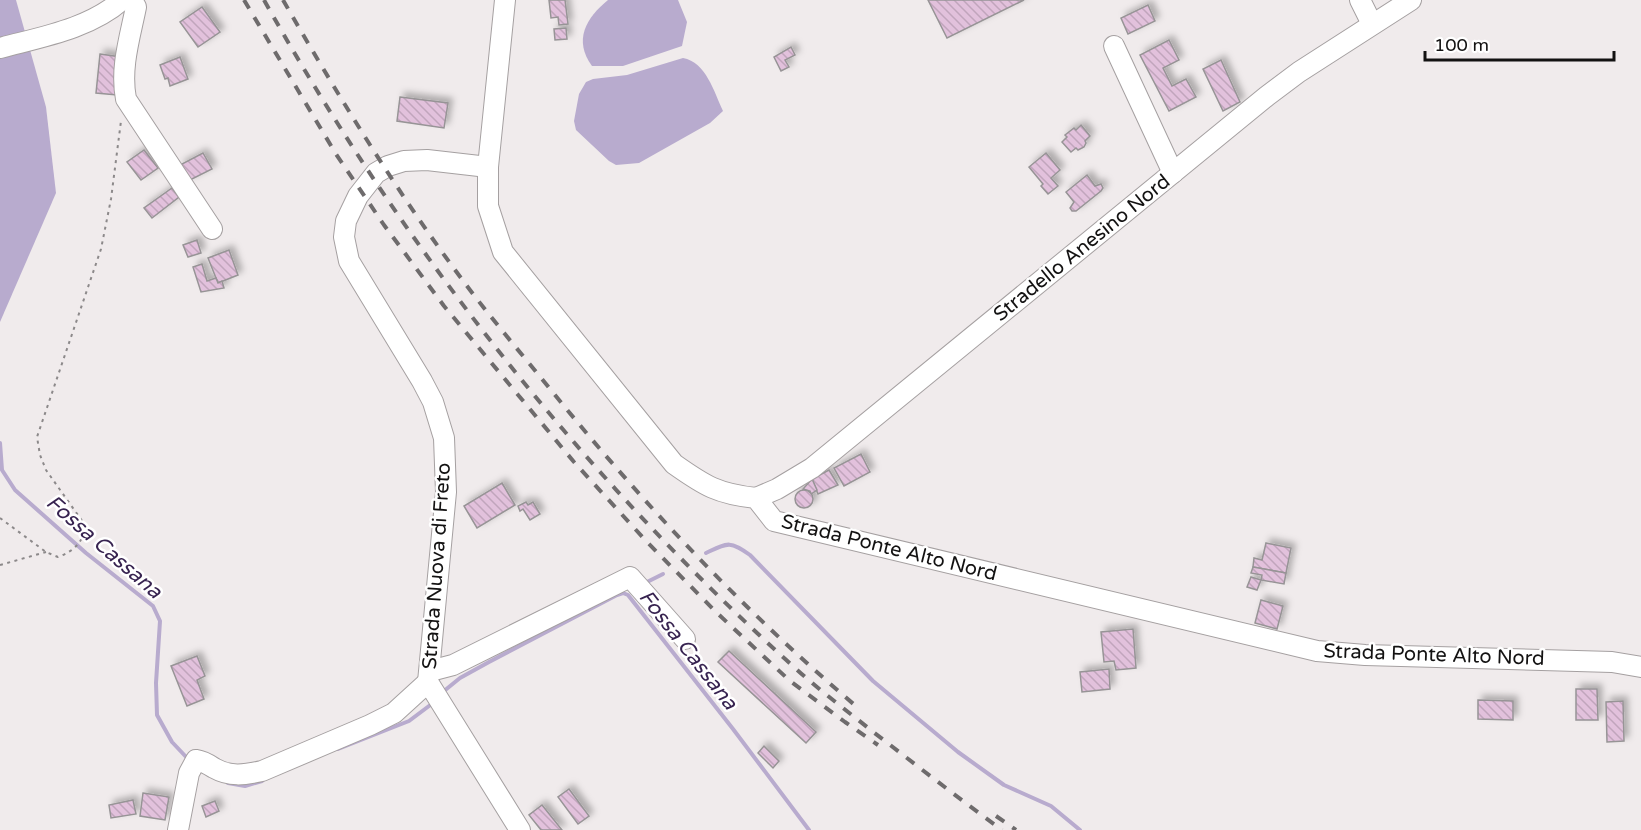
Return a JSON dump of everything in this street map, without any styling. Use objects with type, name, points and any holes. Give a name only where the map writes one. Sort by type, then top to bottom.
[{"type":"street","points":[[0,48],[63,32],[105,13],[122,0]]},
{"type":"street","points":[[132,0],[136,7],[124,65],[123,86],[126,99],[212,229]]},
{"type":"street","points":[[505,0],[488,167],[488,206],[503,252],[674,464],[703,484],[732,495],[756,498]]},
{"type":"street","points":[[1359,0],[1372,24]]},
{"type":"street","name":"Stradello Anesino Nord","points":[[756,498],[777,489],[812,468],[1275,90],[1411,0]]},
{"type":"street","points":[[1114,46],[1173,173]]},
{"type":"street","name":"Strada Nuova di Freto","points":[[488,167],[427,160],[404,161],[388,166],[376,173],[358,196],[346,221],[344,237],[349,261],[406,353],[433,402],[444,438],[446,492],[429,677],[520,830]]},
{"type":"street","name":"Strada Ponte Alto Nord","points":[[756,498],[774,521],[1317,651],[1365,655],[1612,662],[1641,667]]},
{"type":"street","points":[[178,830],[189,773],[196,759],[229,774],[249,774],[262,771],[394,713],[429,677],[630,577],[685,639]]},
{"type":"path","points":[[0,518],[46,552],[58,557],[68,554],[78,546],[84,535],[85,525],[46,470],[40,455],[37,437],[101,249],[126,99]]},
{"type":"path","points":[[0,565],[46,552]]},
{"type":"shaded area","points":[[0,0],[16,0],[46,107],[56,193],[0,322]]},
{"type":"shaded area","points":[[608,0],[678,0],[687,22],[682,46],[623,66],[592,66],[583,47],[583,38],[588,22]]},
{"type":"shaded area","points":[[683,58],[698,65],[708,79],[723,111],[710,123],[639,163],[616,165],[576,130],[574,121],[579,94],[586,82],[627,75]]},
{"type":"building","points":[[549,0],[565,0],[568,24],[559,25],[558,17],[551,18]]},
{"type":"building","points":[[928,0],[1024,0],[947,38]]},
{"type":"building","points":[[1148,5],[1155,21],[1128,34],[1121,18]]},
{"type":"building","points":[[202,7],[220,32],[198,47],[180,22]]},
{"type":"building","points":[[566,28],[567,39],[555,40],[554,29]]},
{"type":"building","points":[[1169,40],[1179,60],[1163,68],[1172,86],[1186,79],[1196,97],[1169,111],[1140,55]]},
{"type":"building","points":[[791,47],[795,55],[785,60],[789,67],[781,71],[774,57]]},
{"type":"building","points":[[100,54],[121,57],[117,95],[96,93]]},
{"type":"building","points":[[180,57],[188,79],[170,86],[160,65]]},
{"type":"building","points":[[1221,60],[1240,102],[1223,111],[1203,69]]},
{"type":"building","points":[[400,97],[448,103],[444,128],[397,121]]},
{"type":"building","points":[[1081,125],[1090,136],[1085,141],[1084,147],[1078,150],[1076,148],[1071,152],[1062,142],[1067,137],[1065,135]]},
{"type":"building","points":[[144,150],[158,168],[141,180],[127,162]]},
{"type":"building","points":[[203,153],[212,169],[188,181],[180,165]]},
{"type":"building","points":[[1046,153],[1060,170],[1051,178],[1058,186],[1048,194],[1029,167]]},
{"type":"building","points":[[1087,175],[1095,186],[1101,184],[1103,188],[1076,211],[1072,211],[1070,208],[1074,202],[1066,192]]},
{"type":"building","points":[[172,188],[179,197],[152,218],[144,208]]},
{"type":"building","points":[[197,240],[201,253],[188,257],[183,245]]},
{"type":"building","points":[[229,250],[238,275],[218,283],[208,258]]},
{"type":"building","points":[[202,264],[207,281],[216,278],[218,283],[222,281],[224,288],[201,292],[193,267]]},
{"type":"building","points":[[861,454],[870,472],[844,486],[834,468]]},
{"type":"building","points":[[829,470],[838,485],[818,494],[812,479]]},
{"type":"building","points":[[812,479],[817,490],[811,494],[810,491],[803,489]]},
{"type":"building","points":[[502,483],[515,505],[477,528],[464,506]]},
{"type":"building","points":[[804,490],[810,493],[813,499],[810,505],[804,508],[798,505],[795,499],[798,493]]},
{"type":"building","points":[[526,502],[528,505],[533,502],[540,514],[530,520],[523,509],[520,511],[518,506]]},
{"type":"building","points":[[1266,543],[1291,548],[1286,573],[1253,567],[1254,558],[1262,560]]},
{"type":"building","points":[[1253,567],[1286,573],[1284,584],[1261,580],[1262,575],[1251,573]]},
{"type":"building","points":[[1251,577],[1261,580],[1257,590],[1247,587]]},
{"type":"building","points":[[1261,600],[1283,606],[1277,629],[1255,623]]},
{"type":"building","points":[[1133,629],[1136,668],[1116,670],[1114,661],[1104,662],[1101,632]]},
{"type":"building","points":[[729,651],[816,732],[806,743],[718,662]]},
{"type":"building","points":[[197,656],[205,676],[197,680],[204,699],[187,706],[171,666]]},
{"type":"building","points":[[1109,669],[1110,689],[1082,692],[1080,672]]},
{"type":"building","points":[[1576,689],[1597,689],[1598,720],[1576,720]]},
{"type":"building","points":[[1478,700],[1513,701],[1513,720],[1478,719]]},
{"type":"building","points":[[1623,701],[1624,741],[1607,742],[1606,702]]},
{"type":"building","points":[[764,746],[779,761],[773,768],[758,753]]},
{"type":"building","points":[[569,789],[589,816],[578,824],[558,797]]},
{"type":"building","points":[[143,793],[169,797],[165,820],[140,816]]},
{"type":"building","points":[[133,800],[136,814],[111,818],[109,805]]},
{"type":"building","points":[[215,801],[219,811],[206,817],[202,806]]},
{"type":"building","points":[[542,805],[562,830],[541,830],[529,815]]},
{"type":"waterway","name":"Fossa Cassana","points":[[0,443],[2,470],[15,490],[86,553],[153,606],[160,621],[156,683],[157,715],[172,742],[189,760]]},
{"type":"waterway","points":[[706,553],[724,545],[733,545],[750,555],[873,681],[958,752],[1004,785],[1051,806],[1080,830]]},
{"type":"waterway","points":[[645,583],[663,574]]},
{"type":"waterway","name":"Fossa Cassana","points":[[444,691],[460,678],[489,662],[623,593],[628,595],[809,830]]},
{"type":"waterway","name":"Fossa Cassana","points":[[338,749],[409,721],[433,703]]},
{"type":"waterway","name":"Fossa Cassana","points":[[228,783],[245,786],[262,781]]},
{"type":"railway","points":[[244,0],[336,154],[384,225],[444,306],[574,462],[647,542],[716,612],[790,681],[878,745]]},
{"type":"railway","points":[[264,0],[318,92],[376,182],[437,270],[502,355],[641,517],[716,594],[794,667],[872,731],[1002,830]]},
{"type":"railway","points":[[283,0],[349,111],[396,184],[444,255],[500,328],[622,475],[696,556],[815,671],[857,707]]},
{"type":"railway","points":[[996,816],[1016,830]]}]
